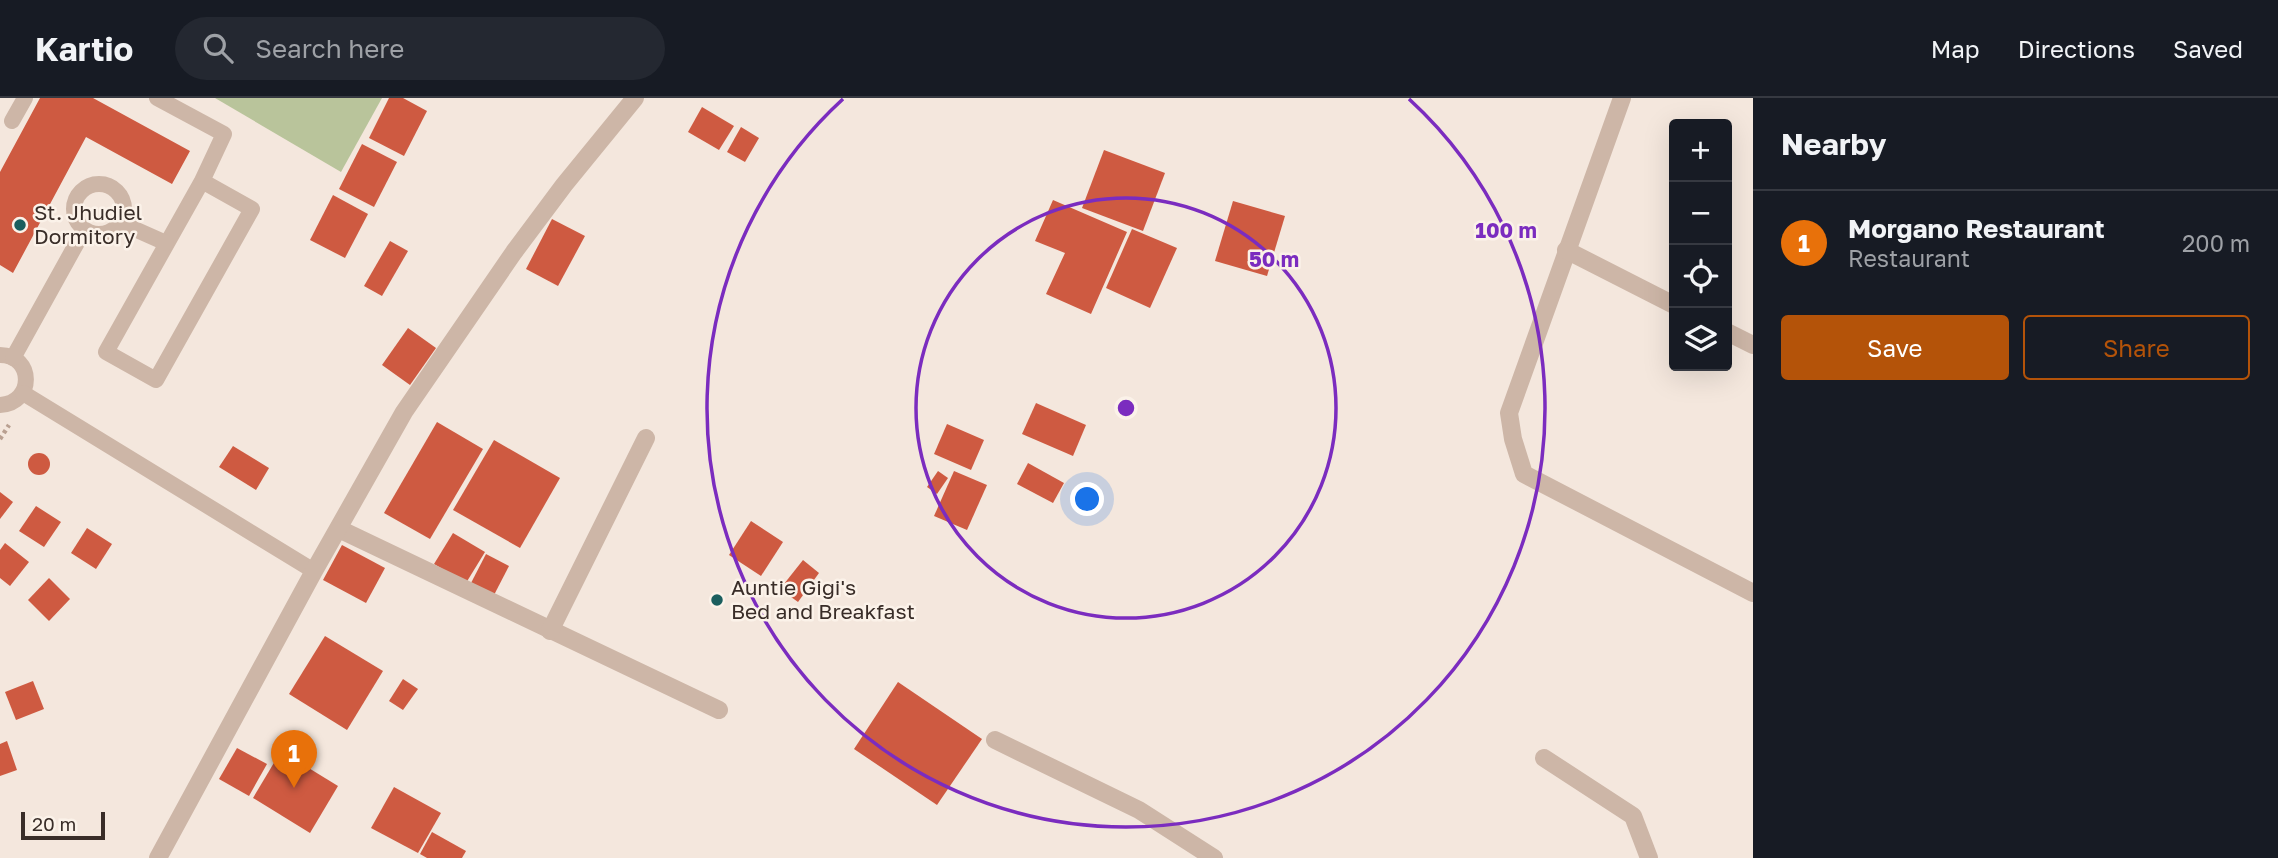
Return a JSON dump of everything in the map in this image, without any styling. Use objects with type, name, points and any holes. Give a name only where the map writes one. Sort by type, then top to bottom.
[{"type":"street","points":[[158,858],[404,412],[514,251],[635,98]]},
{"type":"street","points":[[1622,98],[1510,413],[1513,439],[1524,474],[1753,593]]},
{"type":"street","points":[[1566,250],[1669,302]]},
{"type":"street","points":[[1732,334],[1753,345]]},
{"type":"street","points":[[550,631],[646,438]]},
{"type":"street","points":[[339,529],[719,710]]},
{"type":"street","points":[[995,740],[1139,810],[1213,858]]},
{"type":"street","points":[[1544,758],[1633,816],[1649,858]]},
{"type":"lane","points":[[12,121],[25,98]]},
{"type":"lane","points":[[157,98],[224,134],[202,181],[106,352],[156,380],[252,208],[202,181]]},
{"type":"lane","points":[[94,185],[110,187],[122,198],[124,207],[121,223],[108,233],[100,235],[84,230],[75,216],[76,200],[80,193],[94,185]]},
{"type":"lane","points":[[121,223],[166,243]]},
{"type":"lane","points":[[0,405],[11,404],[23,393],[26,377],[20,363],[7,356],[84,230]]},
{"type":"lane","points":[[23,393],[314,571]]},
{"type":"green space","points":[[215,98],[382,98],[341,172]]},
{"type":"building","name":"St. Jhudiel Dormitory","points":[[40,98],[93,98],[190,151],[172,184],[86,137],[13,273],[0,265],[0,172]]},
{"type":"building","points":[[389,98],[403,98],[427,111],[404,156],[369,138]]},
{"type":"building","points":[[702,107],[734,126],[719,150],[688,132]]},
{"type":"building","points":[[741,127],[759,138],[745,162],[727,152]]},
{"type":"building","points":[[362,144],[397,162],[374,207],[339,189]]},
{"type":"building","points":[[1104,150],[1165,173],[1143,231],[1082,208]]},
{"type":"building","points":[[333,195],[368,214],[345,258],[310,240]]},
{"type":"building","points":[[1053,200],[1127,232],[1091,314],[1046,294],[1065,253],[1035,241]]},
{"type":"building","points":[[1233,201],[1285,216],[1267,276],[1215,261]]},
{"type":"building","points":[[552,219],[585,236],[558,286],[526,269]]},
{"type":"building","points":[[1132,229],[1177,248],[1150,308],[1106,288]]},
{"type":"building","points":[[390,241],[408,251],[382,296],[364,286]]},
{"type":"building","points":[[408,328],[436,348],[410,385],[382,365]]},
{"type":"building","points":[[1036,403],[1086,425],[1073,456],[1022,434]]},
{"type":"building","points":[[437,422],[483,449],[430,539],[384,513]]},
{"type":"building","points":[[947,424],[984,440],[971,470],[934,454]]},
{"type":"building","points":[[494,440],[560,478],[520,548],[453,510]]},
{"type":"building","points":[[233,446],[269,468],[256,490],[219,467]]},
{"type":"building","points":[[39,453],[47,456],[50,464],[47,472],[39,475],[31,472],[28,464],[31,456]]},
{"type":"building","points":[[1028,463],[1064,483],[1053,503],[1017,484]]},
{"type":"building","points":[[938,471],[948,478],[937,494],[927,487]]},
{"type":"building","points":[[954,471],[987,485],[967,530],[934,516]]},
{"type":"building","points":[[0,492],[13,502],[0,519]]},
{"type":"building","points":[[36,506],[61,522],[44,547],[19,531]]},
{"type":"building","points":[[751,521],[783,542],[761,576],[729,555]]},
{"type":"building","points":[[87,528],[112,544],[96,569],[71,553]]},
{"type":"building","points":[[453,533],[485,552],[466,583],[434,564]]},
{"type":"building","points":[[5,543],[29,562],[10,586],[0,578],[0,550]]},
{"type":"building","points":[[342,545],[385,568],[366,603],[323,580]]},
{"type":"building","points":[[486,554],[509,566],[494,595],[471,583]]},
{"type":"building","points":[[803,560],[819,573],[798,602],[780,589]]},
{"type":"building","points":[[49,578],[70,599],[49,621],[28,600]]},
{"type":"building","points":[[325,636],[383,671],[347,730],[289,694]]},
{"type":"building","points":[[403,679],[418,689],[403,710],[389,701]]},
{"type":"building","points":[[33,681],[44,709],[16,720],[5,692]]},
{"type":"building","points":[[898,682],[982,739],[937,805],[854,749]]},
{"type":"building","points":[[7,741],[17,770],[0,776],[0,744]]},
{"type":"building","points":[[237,748],[267,764],[249,796],[219,779]]},
{"type":"building","points":[[281,751],[338,786],[310,833],[253,798]]},
{"type":"building","points":[[394,787],[441,813],[418,853],[371,828]]},
{"type":"building","points":[[432,832],[466,851],[462,858],[427,858],[420,854]]},
{"type":"place","name":"St. Jhudiel Dormitory","points":[[20,225]]},
{"type":"place","name":"Auntie Gigi's Bed and Breakfast","points":[[717,600]]},
{"type":"place","name":"Morgano Restaurant","points":[[294,788]]}]
